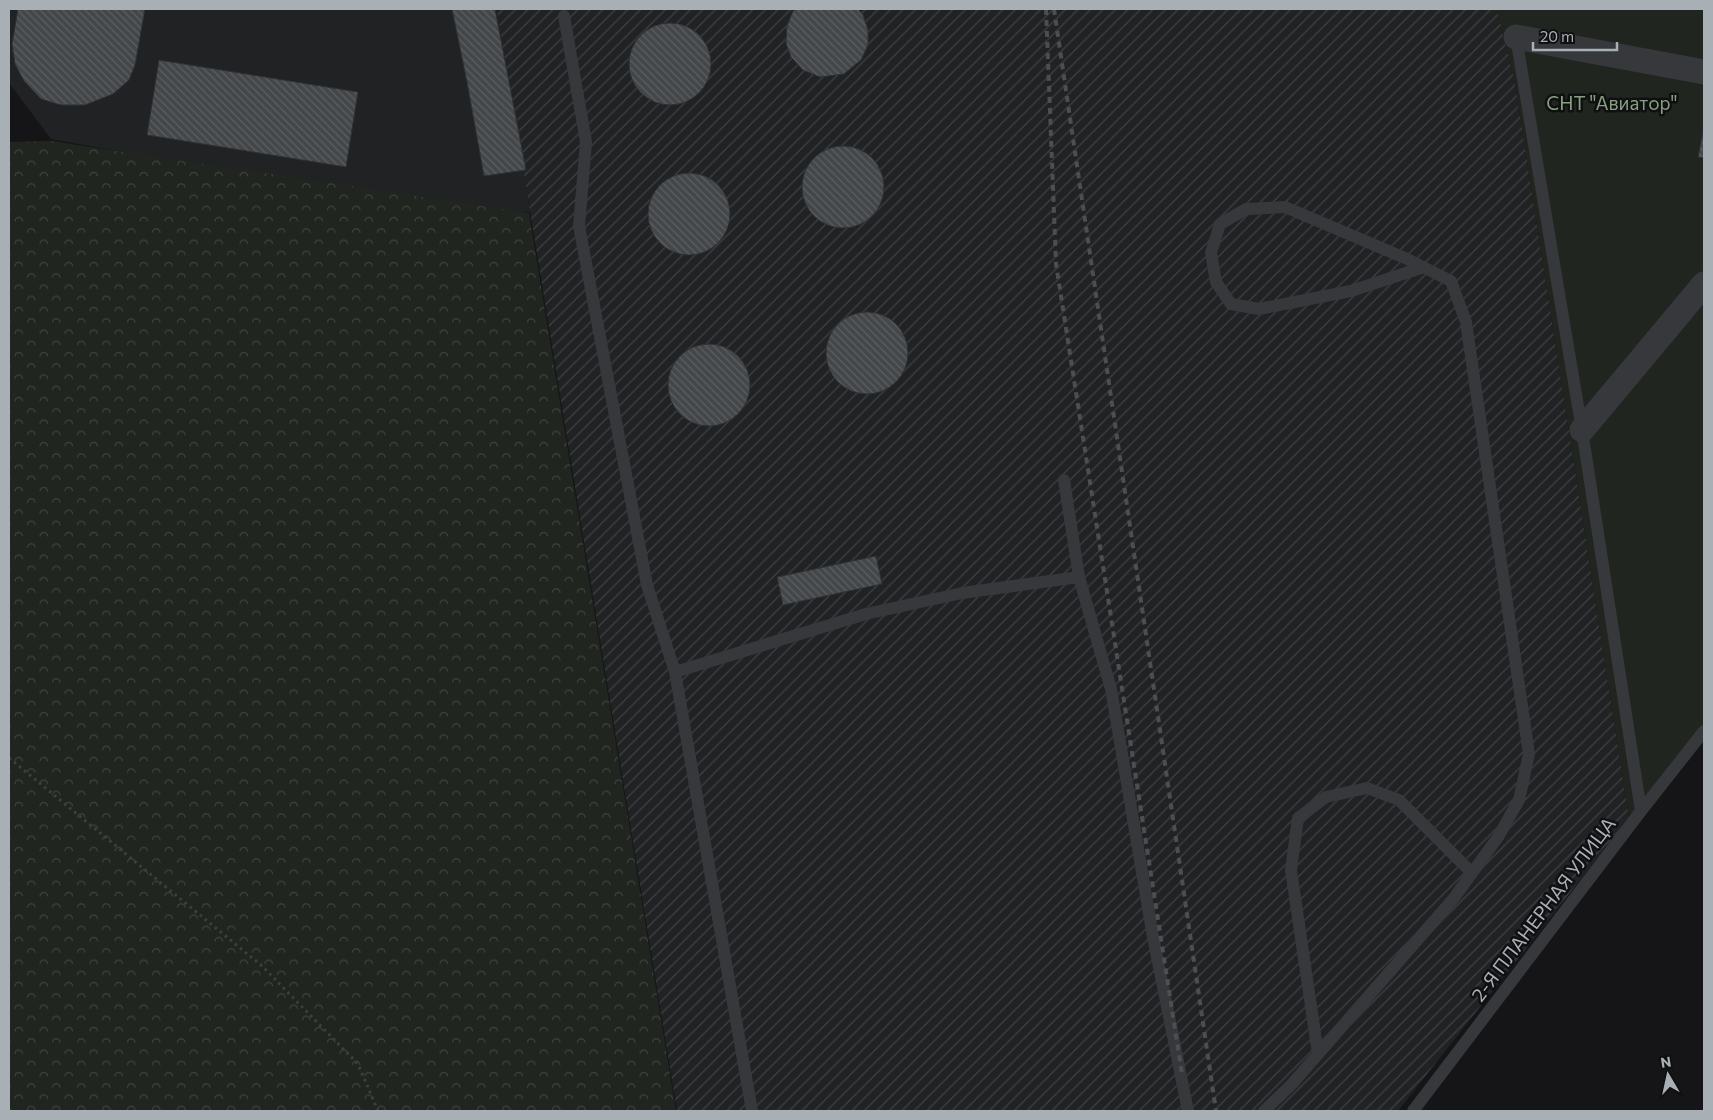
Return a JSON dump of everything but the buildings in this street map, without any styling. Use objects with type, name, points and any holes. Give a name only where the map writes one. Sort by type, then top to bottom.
[{"type":"street","points":[[1516,37],[1704,72]]},
{"type":"street","points":[[1582,430],[1704,284]]},
{"type":"lane","points":[[564,16],[586,142],[579,226],[647,585],[675,672],[752,1111]]},
{"type":"lane","points":[[1516,37],[1582,430],[1641,811]]},
{"type":"lane","points":[[1264,1111],[1292,1084],[1454,898],[1498,837],[1520,800],[1529,754],[1466,322],[1451,280],[1424,267],[1285,207],[1246,208],[1220,224],[1211,253],[1216,282],[1231,304],[1259,309],[1351,291],[1424,267]]},
{"type":"lane","points":[[1064,480],[1080,577],[1111,689],[1153,937],[1188,1111]]},
{"type":"lane","points":[[675,672],[866,614],[962,593],[1080,577]]},
{"type":"lane","name":"2-Я ПЛАНЕРНАЯ УЛИЦА","points":[[1413,1111],[1704,731]]},
{"type":"lane","points":[[1318,1054],[1291,870],[1298,818],[1326,797],[1367,788],[1399,800],[1472,873]]},
{"type":"path","points":[[9,758],[262,966],[358,1064],[378,1111]]},
{"type":"shaded area","points":[[9,9],[498,9],[530,212],[443,209],[419,206],[51,139],[9,83]]},
{"type":"shaded area","points":[[497,9],[1497,9],[1515,83],[1629,818],[1398,1111],[677,1111]]},
{"type":"green space","name":"СНТ \"Авиатор\"","points":[[1497,9],[1704,9],[1704,723],[1629,818],[1515,83]]},
{"type":"green space","points":[[51,141],[529,213],[676,1111],[9,1111],[9,142]]},
{"type":"railway","points":[[1046,9],[1056,264],[1182,1074]]},
{"type":"railway","points":[[1054,9],[1216,1111]]}]
